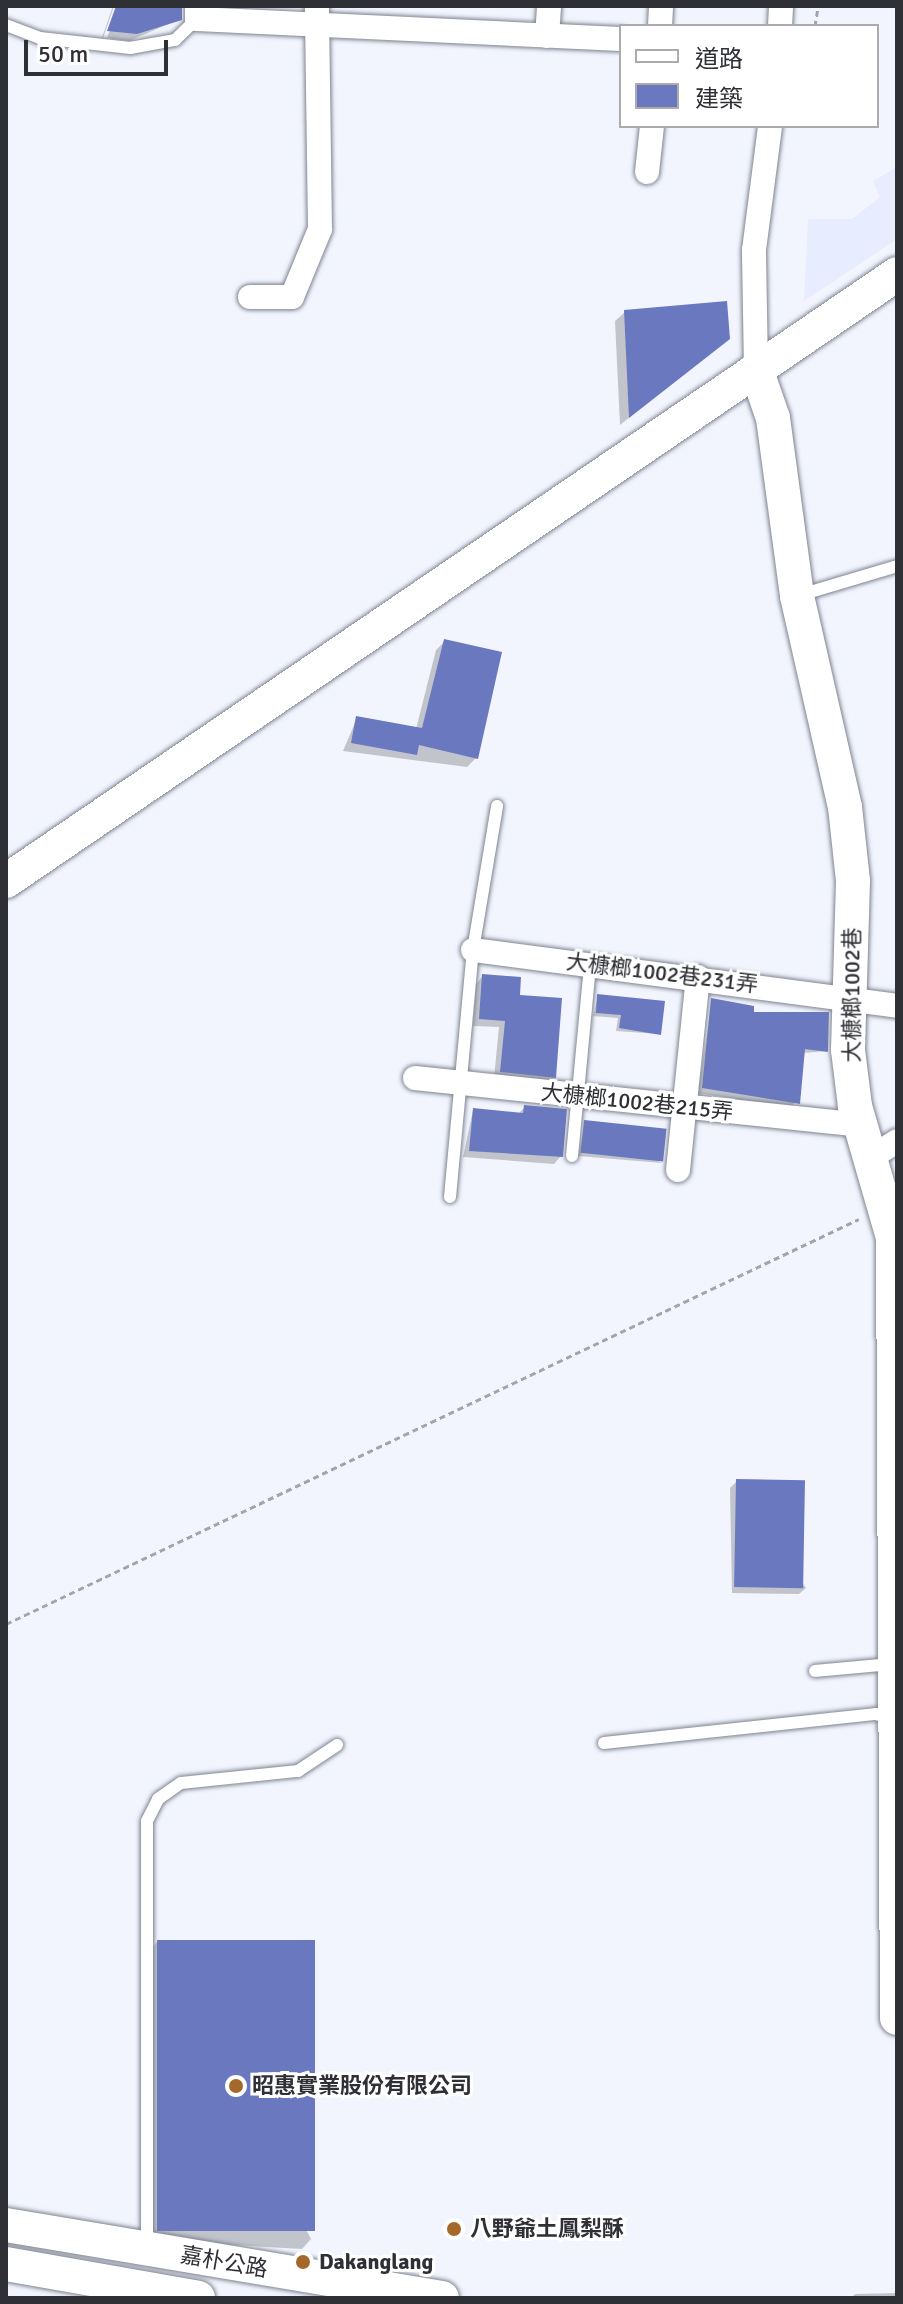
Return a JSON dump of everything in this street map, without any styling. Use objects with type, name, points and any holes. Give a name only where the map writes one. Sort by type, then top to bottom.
[{"type":"main road","points":[[6,881],[897,274]]},
{"type":"main road","name":"大槺榔1002巷","points":[[756,369],[773,418],[797,596],[845,807],[853,881],[848,1050],[860,1125],[887,1191],[897,2018]]},
{"type":"main road","name":"嘉朴公路","points":[[6,2225],[442,2298]]},
{"type":"main road","name":"嘉朴公路","points":[[6,2264],[198,2298]]},
{"type":"street","points":[[547,36],[549,6]]},
{"type":"street","points":[[197,13],[431,18],[547,36],[619,39]]},
{"type":"street","points":[[250,297],[292,297],[320,229],[316,16]]},
{"type":"street","points":[[647,172],[652,128]]},
{"type":"street","points":[[756,369],[754,250],[770,128]]},
{"type":"street","name":"大槺榔1002巷231弄","points":[[473,950],[850,995],[897,1006]]},
{"type":"street","points":[[678,1170],[698,977]]},
{"type":"street","name":"大槺榔1002巷215弄","points":[[415,1078],[860,1125]]},
{"type":"lane","points":[[6,25],[40,38],[130,48],[175,40],[197,13]]},
{"type":"lane","points":[[797,596],[897,566]]},
{"type":"lane","points":[[450,1197],[473,950],[497,806]]},
{"type":"lane","points":[[572,1156],[590,964]]},
{"type":"lane","points":[[815,1671],[891,1664]]},
{"type":"lane","points":[[604,1743],[876,1714],[894,1720]]},
{"type":"lane","points":[[147,2249],[147,1821],[158,1799],[181,1783],[298,1771],[337,1745]]},
{"type":"path","points":[[6,1624],[887,1191]]},
{"type":"shaded area","points":[[897,167],[897,239],[804,301],[808,219],[852,219],[880,197],[873,181]]},
{"type":"building","points":[[116,6],[182,6],[182,20],[137,34],[107,31]]},
{"type":"building","points":[[727,301],[730,339],[629,418],[624,310]]},
{"type":"building","points":[[444,639],[502,652],[478,759],[419,745],[417,755],[351,743],[356,716],[422,728]]},
{"type":"building","points":[[482,974],[521,977],[520,995],[562,998],[556,1078],[500,1072],[505,1021],[479,1019]]},
{"type":"building","points":[[597,994],[665,1001],[661,1035],[619,1028],[621,1015],[596,1013]]},
{"type":"building","points":[[711,998],[754,1006],[754,1012],[829,1012],[828,1052],[805,1049],[800,1104],[702,1088]]},
{"type":"building","points":[[524,1105],[567,1109],[563,1157],[469,1151],[473,1108],[523,1113]]},
{"type":"building","points":[[584,1120],[667,1129],[663,1161],[581,1153]]},
{"type":"building","points":[[736,1479],[805,1480],[803,1588],[734,1587]]},
{"type":"building","name":"昭惠實業股份有限公司","points":[[157,1940],[315,1940],[315,2231],[157,2231]]},
{"type":"place","name":"昭惠實業股份有限公司","points":[[236,2086]]},
{"type":"place","name":"八野爺土鳳梨酥","points":[[454,2229]]},
{"type":"place","name":"Dakanglang","points":[[303,2262]]}]
